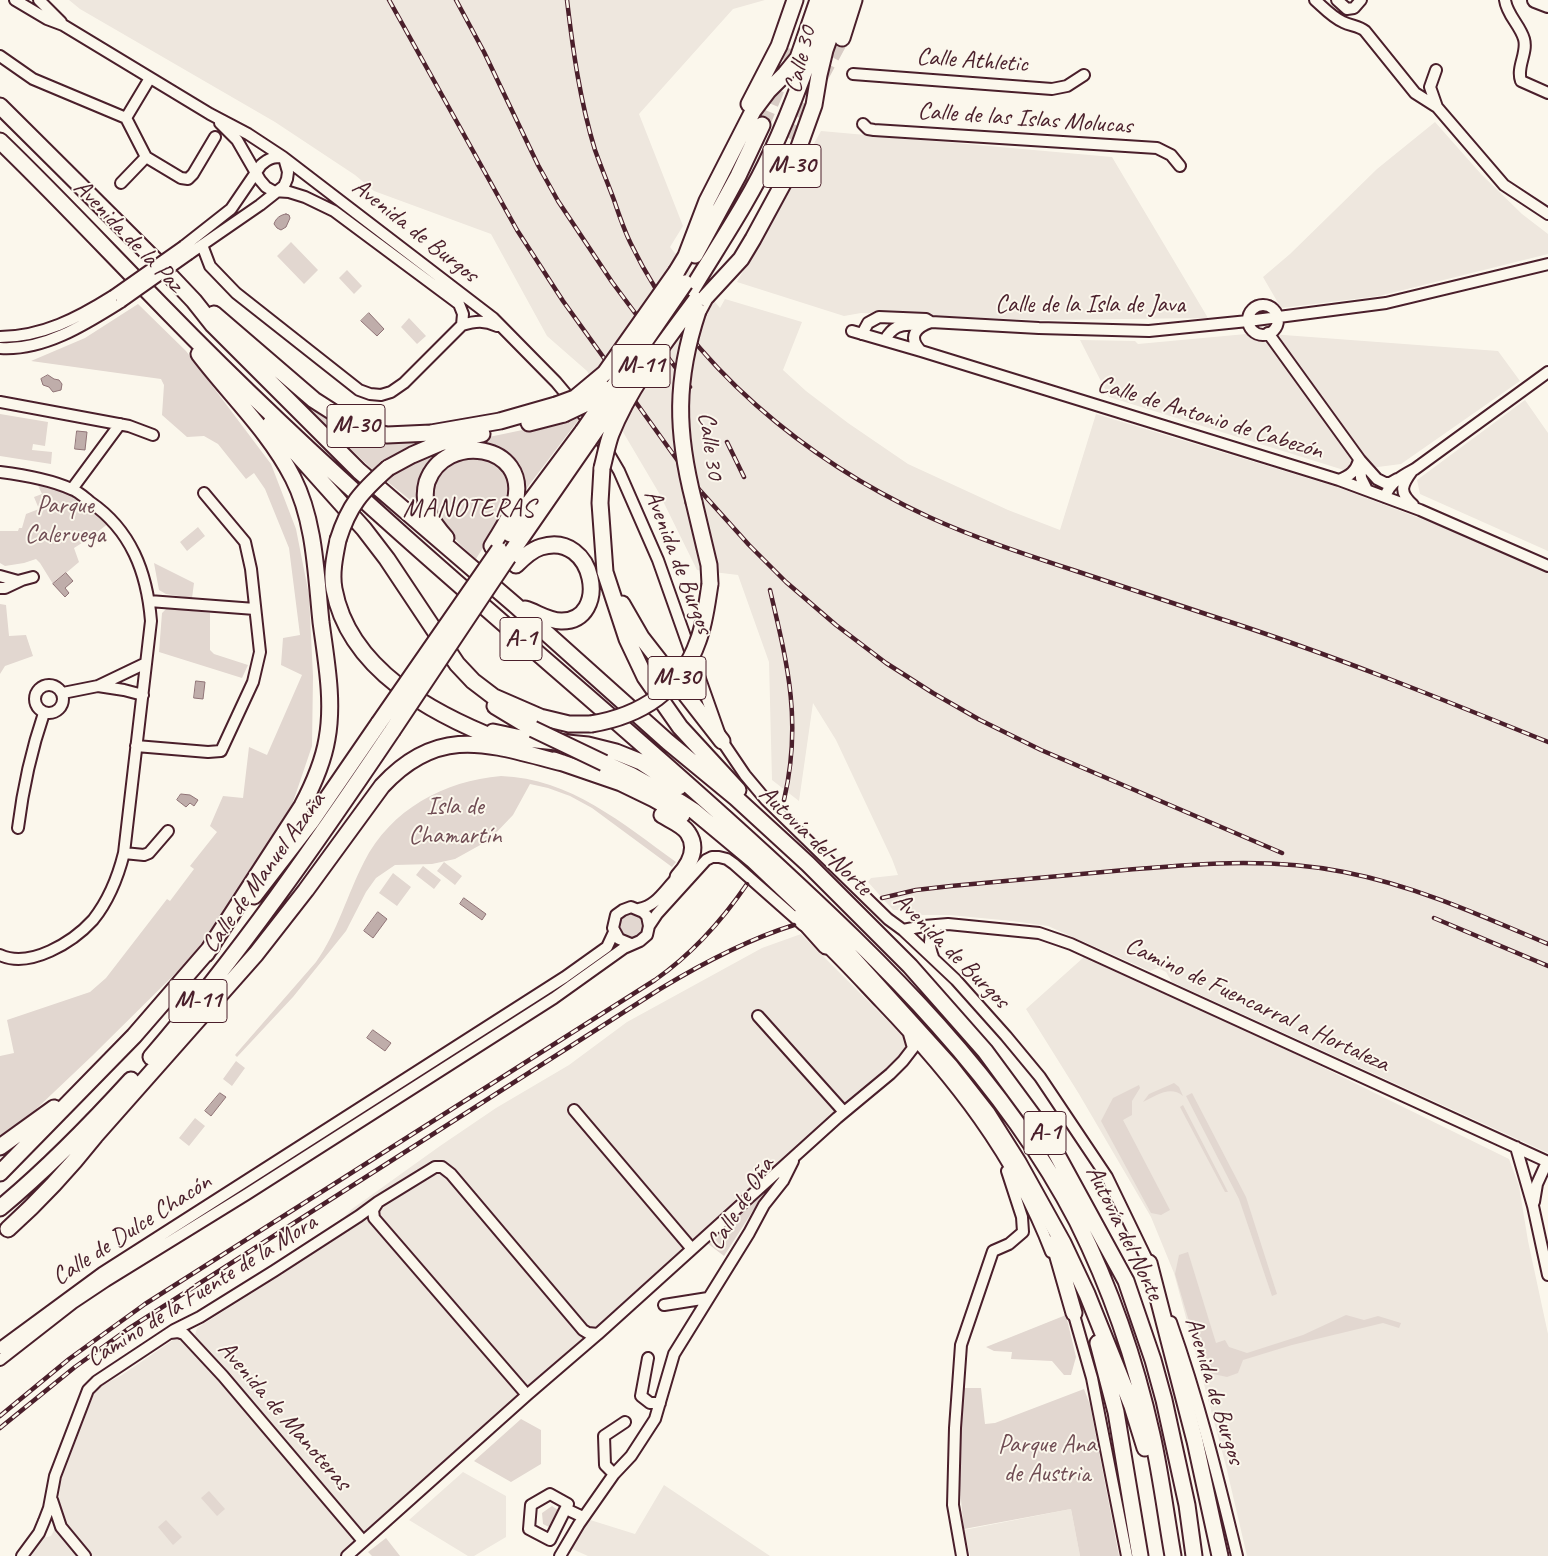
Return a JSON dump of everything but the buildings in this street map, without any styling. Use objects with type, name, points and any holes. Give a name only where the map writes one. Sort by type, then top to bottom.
[{"type":"highway","points":[[701,214],[707,189],[778,46],[794,0]]},
{"type":"highway","points":[[688,286],[765,147],[791,82],[793,53],[805,0]]},
{"type":"highway","name":"Calle 30","points":[[473,681],[494,697],[540,717],[557,722],[591,724],[612,720],[651,704],[664,692],[687,664],[699,640],[710,584],[709,565],[681,444],[680,401],[686,354],[688,286],[686,256],[701,214],[753,111],[793,53],[818,0]]},
{"type":"highway","points":[[605,387],[714,256],[771,153],[829,0]]},
{"type":"highway","points":[[688,286],[735,255],[767,198],[787,158],[803,118],[814,68],[836,0]]},
{"type":"highway","name":"Calle 30","points":[[688,286],[705,298],[741,259],[754,239],[791,169],[808,126],[825,50],[843,0]]},
{"type":"highway","points":[[842,38],[854,0]]},
{"type":"highway","name":"Avenida de la Paz","points":[[0,106],[80,184],[194,301]]},
{"type":"highway","points":[[762,125],[688,286],[672,332],[619,416],[609,441],[602,468],[600,503],[605,572],[609,589],[627,639],[645,677],[680,727],[761,814],[767,826]]},
{"type":"highway","name":"Avenida de la Paz","points":[[0,141],[221,365]]},
{"type":"highway","points":[[778,158],[745,222],[726,254],[714,268],[706,282],[668,288],[609,376],[577,405],[561,410],[548,419],[440,443],[388,468],[366,487],[355,501],[344,522],[338,540],[334,557],[334,588],[339,607],[353,638],[372,661],[398,685],[430,706],[473,729],[621,783],[682,815],[734,854],[869,977]]},
{"type":"highway","name":"M-11","points":[[504,554],[530,502],[586,436],[688,286]]},
{"type":"highway","name":"M-30","points":[[194,301],[221,319],[314,400],[353,425],[370,432],[387,435],[431,433],[561,410],[575,398],[605,387]]},
{"type":"highway","name":"Autovía del Norte","points":[[194,301],[220,332],[352,465],[668,742],[767,826],[808,864],[917,974],[986,1052],[1044,1131],[1126,1281],[1153,1360],[1164,1400],[1189,1520],[1194,1556]]},
{"type":"highway","points":[[163,307],[208,366],[257,423],[293,478],[301,498],[310,537],[329,691],[328,737],[320,769],[312,788],[206,954]]},
{"type":"highway","name":"M-30","points":[[221,365],[268,422],[364,529],[387,559],[457,664],[473,681]]},
{"type":"highway","name":"Autovía del Norte","points":[[221,365],[367,504],[658,756],[818,903],[897,981],[935,1022],[997,1095],[1046,1168],[1077,1222],[1104,1282],[1127,1345],[1152,1435],[1172,1553]]},
{"type":"highway","name":"M-11","points":[[586,436],[605,387]]},
{"type":"highway","points":[[386,727],[406,717],[488,598],[504,554],[510,516],[516,501],[517,485],[513,472],[504,460],[486,451],[473,450],[455,454],[442,461],[431,474],[426,486],[425,499],[430,516],[468,566]]},
{"type":"highway","points":[[504,554],[528,554],[541,547],[558,546],[570,549],[583,560],[589,572],[592,585],[591,597],[586,608],[576,618],[561,621],[546,618],[515,606]]},
{"type":"highway","points":[[603,548],[621,602],[641,637],[722,741]]},
{"type":"highway","name":"Calle de Manuel Azaña","points":[[0,1208],[93,1122],[177,1027],[259,924],[295,874],[386,727],[424,656],[504,554]]},
{"type":"highway","points":[[473,681],[477,691],[489,702],[533,728],[663,792],[694,812],[725,836],[829,932],[951,1067],[987,1114],[1056,1248],[1074,1313]]},
{"type":"highway","points":[[430,706],[484,729],[505,735],[526,740],[588,745],[629,757],[673,782],[744,835]]},
{"type":"highway","name":"Calle de Manuel Azaña","points":[[0,1173],[134,1036],[206,954],[277,868],[386,727]]},
{"type":"highway","points":[[4,1234],[80,1154],[256,954],[306,890],[382,786],[394,773],[418,756],[444,746],[461,743],[489,745],[563,762]]},
{"type":"highway","points":[[461,743],[463,746],[516,755],[600,785],[631,798],[672,821],[688,833],[693,846],[688,864],[678,877]]},
{"type":"highway","points":[[783,897],[826,946]]},
{"type":"highway","points":[[177,1027],[193,1016],[274,930]]},
{"type":"highway","points":[[0,1147],[44,1114],[83,1089]]},
{"type":"highway","points":[[4,1234],[86,1137],[93,1122]]},
{"type":"highway","points":[[1014,1164],[1062,1242],[1087,1294],[1132,1406],[1172,1553]]},
{"type":"highway","points":[[1062,1242],[1096,1333],[1116,1412],[1140,1556]]},
{"type":"highway","points":[[1149,1263],[1195,1441],[1220,1556]]},
{"type":"highway","points":[[1189,1520],[1198,1539],[1202,1556]]},
{"type":"main road","points":[[1535,0],[1548,5]]},
{"type":"street","name":"Avenida de Burgos","points":[[15,0],[47,19],[63,25],[284,157],[493,318],[556,382],[586,418],[619,471],[658,560],[722,741],[745,775],[766,800],[888,919],[903,930],[956,980],[1006,1036],[1054,1096],[1107,1177],[1149,1263],[1187,1366],[1238,1556]]},
{"type":"street","points":[[38,0],[63,25]]},
{"type":"street","points":[[1315,0],[1341,22],[1360,27],[1366,31],[1415,93],[1437,107],[1504,185],[1548,214]]},
{"type":"street","points":[[1337,0],[1347,9],[1351,9],[1361,0]]},
{"type":"street","points":[[1505,0],[1508,11],[1522,33],[1524,42],[1520,76],[1523,83],[1548,93]]},
{"type":"street","points":[[0,56],[33,79],[126,118],[146,157],[181,178],[188,179],[193,174],[215,137]]},
{"type":"street","points":[[1436,70],[1430,87],[1437,107]]},
{"type":"street","name":"Calle Athletic","points":[[853,74],[1052,89],[1067,86],[1084,75]]},
{"type":"street","points":[[126,118],[150,78]]},
{"type":"street","name":"Avenida de Burgos","points":[[210,114],[237,140],[266,187],[278,192],[297,194],[318,202],[363,232],[459,304],[463,314],[462,325]]},
{"type":"street","name":"Calle de las Islas Molucas","points":[[863,124],[868,129],[881,131],[1157,148],[1171,155],[1180,166]]},
{"type":"street","points":[[121,183],[146,157]]},
{"type":"street","points":[[0,348],[36,344],[66,334],[187,250],[231,209],[268,159],[284,157],[287,165],[288,179],[278,192],[202,245],[187,250]]},
{"type":"street","points":[[202,245],[210,266],[236,293],[359,390],[370,394],[381,395],[391,392],[404,382],[462,325],[487,321],[502,329]]},
{"type":"street","name":"Calle de la Isla de Java","points":[[885,340],[889,332],[898,326],[927,324],[1149,331],[1277,318],[1386,303],[1548,264]]},
{"type":"street","points":[[0,337],[36,333],[62,325],[117,299]]},
{"type":"street","points":[[1261,305],[1270,306],[1277,318],[1276,327],[1268,333],[1259,334],[1252,329],[1248,321],[1248,316],[1252,309],[1261,305]]},
{"type":"street","name":"Calle de la Isla de Java","points":[[857,333],[868,323],[879,317],[926,319],[927,324]]},
{"type":"street","points":[[921,350],[915,343],[914,338],[918,329],[927,324]]},
{"type":"street","name":"Calle de Antonio de Cabezón","points":[[857,333],[921,350],[1339,480],[1416,508],[1548,566]]},
{"type":"street","points":[[1268,333],[1360,460],[1380,482],[1390,483],[1414,469],[1548,372]]},
{"type":"street","points":[[0,402],[130,426],[153,435]]},
{"type":"street","points":[[72,489],[120,424]]},
{"type":"street","points":[[1339,480],[1353,473],[1360,460]]},
{"type":"street","points":[[1360,460],[1361,478],[1367,490]]},
{"type":"street","points":[[1414,469],[1407,479],[1403,490],[1404,496],[1416,508]]},
{"type":"street","points":[[0,472],[34,477],[72,489],[105,512],[129,541],[138,560],[149,601],[151,621],[124,853],[118,877],[107,899],[93,920],[77,934],[50,951],[28,960],[16,960],[0,955]]},
{"type":"street","points":[[1385,497],[1388,490],[1398,479]]},
{"type":"street","points":[[136,746],[208,752],[221,751],[253,682],[260,652],[251,569],[245,542],[204,492]]},
{"type":"street","points":[[0,576],[18,581],[28,578],[5,588],[0,588]]},
{"type":"street","points":[[149,601],[255,610]]},
{"type":"street","points":[[63,693],[98,686],[146,663]]},
{"type":"street","points":[[47,684],[57,686],[63,693],[64,702],[60,709],[52,714],[44,713],[36,707],[34,697],[38,688],[47,684]]},
{"type":"street","points":[[98,686],[143,695]]},
{"type":"street","points":[[18,828],[24,785],[34,741],[44,713]]},
{"type":"street","points":[[124,853],[144,855],[149,853],[168,831]]},
{"type":"street","points":[[650,926],[647,916],[639,909],[631,907],[619,912],[613,923],[614,932],[623,942],[631,944],[644,938],[650,926],[654,918],[706,860],[712,857],[727,859],[766,891],[826,946],[908,1031],[944,1071],[1000,1148],[1014,1164],[1007,1170],[1022,1217],[1023,1232],[1009,1244],[993,1250],[961,1345],[955,1428],[953,1505],[962,1556]]},
{"type":"street","points":[[639,909],[654,904],[678,877]]},
{"type":"street","name":"Camino de Fuencarral a Hortaleza","points":[[903,930],[948,924],[1039,933],[1071,944],[1548,1162]]},
{"type":"street","points":[[933,958],[929,942],[933,929],[938,925]]},
{"type":"street","name":"Calle de Dulce Chacón","points":[[0,1348],[262,1178],[331,1139],[403,1087],[476,1040],[602,951],[611,942],[614,932]]},
{"type":"street","name":"Calle de Dulce Chacón","points":[[476,1040],[554,998],[631,944]]},
{"type":"street","points":[[547,989],[554,998]]},
{"type":"street","points":[[758,1016],[844,1112]]},
{"type":"street","points":[[903,1061],[913,1048],[908,1031]]},
{"type":"street","points":[[347,1556],[903,1061],[913,1055],[921,1054],[944,1071]]},
{"type":"street","name":"Calle de Dulce Chacón","points":[[262,1178],[324,1130],[403,1087]]},
{"type":"street","points":[[574,1110],[692,1249]]},
{"type":"street","points":[[766,1182],[788,1170],[813,1148],[844,1112]]},
{"type":"street","points":[[324,1130],[331,1139]]},
{"type":"street","name":"Calle de Oña","points":[[560,1556],[583,1517],[614,1474],[631,1456],[655,1419],[674,1354],[764,1205],[783,1181],[791,1163],[816,1137]]},
{"type":"street","points":[[1516,1147],[1533,1206],[1548,1275]]},
{"type":"street","points":[[1533,1206],[1537,1184],[1548,1162]]},
{"type":"street","name":"Camino de la Fuente de la Mora","points":[[22,1556],[40,1530],[48,1511],[56,1476],[91,1386],[181,1325],[200,1317],[274,1271],[378,1202],[435,1167],[442,1167],[450,1174],[583,1330]]},
{"type":"street","points":[[378,1202],[373,1210],[374,1218],[527,1395]]},
{"type":"street","points":[[664,1305],[708,1298]]},
{"type":"street","points":[[1074,1313],[1092,1378],[1127,1556]]},
{"type":"street","name":"Calle de Dulce Chacón","points":[[0,1360],[33,1328]]},
{"type":"street","points":[[583,1330],[588,1333],[598,1334]]},
{"type":"street","points":[[583,1330],[586,1336],[585,1345]]},
{"type":"street","name":"Avenida de Manoteras","points":[[166,1335],[178,1332],[184,1334],[223,1376],[363,1541]]},
{"type":"street","points":[[648,1358],[641,1396],[650,1403],[660,1403]]},
{"type":"street","points":[[614,1474],[605,1465],[604,1436],[625,1422]]},
{"type":"street","points":[[550,1494],[568,1504],[566,1509],[550,1540],[529,1529],[531,1505],[550,1494]]},
{"type":"street","points":[[52,1497],[61,1528],[85,1556]]},
{"type":"street","points":[[566,1509],[583,1517]]},
{"type":"street","points":[[552,1536],[566,1546]]},
{"type":"shaded area","points":[[69,0],[765,0],[733,9],[639,114],[683,226],[670,247],[720,308],[725,299],[802,322],[783,370],[806,391],[848,423],[908,464],[1008,510],[1060,530],[1096,414],[1337,487],[1451,530],[1548,573],[1548,1153],[1172,982],[1166,972],[1158,968],[1150,971],[1048,926],[950,915],[913,915],[912,910],[893,910],[868,882],[871,878],[898,875],[892,859],[836,740],[813,703],[799,801],[772,780],[769,662],[738,575],[697,570],[659,493],[587,371],[547,336],[491,234],[374,191],[355,175],[275,122],[80,9]]},
{"type":"shaded area","points":[[1435,122],[1481,174],[1522,214],[1548,234],[1548,254],[1379,296],[1281,308],[1263,277],[1290,254],[1377,169]]},
{"type":"shaded area","points":[[821,131],[1112,157],[1208,318],[1041,320],[861,313],[844,316],[737,282]]},
{"type":"shaded area","points":[[286,214],[290,218],[286,227],[281,230],[274,224],[278,217]]},
{"type":"shaded area","points":[[369,313],[384,329],[377,336],[361,321]]},
{"type":"shaded area","points":[[1257,333],[1498,351],[1520,381],[1401,464],[1347,471],[1109,397],[1080,340],[1135,341],[1138,344]]},
{"type":"shaded area","points":[[48,375],[59,380],[62,384],[61,390],[53,392],[49,387],[43,385],[41,379]]},
{"type":"shaded area","points":[[1525,400],[1548,433],[1548,551],[1420,494],[1417,480]]},
{"type":"shaded area","points":[[77,431],[87,432],[85,450],[75,449]]},
{"type":"shaded area","points":[[66,573],[73,581],[65,588],[69,593],[65,597],[53,584]]},
{"type":"shaded area","points":[[196,681],[205,682],[203,699],[194,698]]},
{"type":"shaded area","points":[[181,794],[190,795],[198,800],[194,806],[190,803],[186,807],[177,800]]},
{"type":"shaded area","points":[[464,898],[486,914],[482,920],[460,904]]},
{"type":"shaded area","points":[[378,912],[387,919],[373,938],[364,931]]},
{"type":"shaded area","points":[[801,934],[909,1042],[908,1050],[703,1240],[498,1416],[342,1556],[27,1556],[43,1538],[51,1536],[61,1517],[60,1483],[93,1396],[101,1386],[122,1375],[189,1329],[195,1335],[197,1328],[301,1262],[352,1209],[496,1108],[569,1065],[627,1022],[762,948]]},
{"type":"shaded area","points":[[1084,957],[1206,1010],[1509,1159],[1519,1186],[1528,1241],[1548,1334],[1548,1556],[1247,1556],[1226,1466],[1174,1273],[1151,1217],[1079,1094],[1026,1009]]},
{"type":"shaded area","points":[[373,1030],[391,1043],[385,1051],[367,1038]]},
{"type":"shaded area","points":[[220,1093],[226,1097],[211,1116],[205,1111]]},
{"type":"shaded area","points":[[463,1472],[506,1496],[506,1537],[474,1556],[468,1556],[409,1520]]},
{"type":"shaded area","points":[[664,1485],[770,1556],[588,1556],[570,1548],[587,1519],[635,1534]]},
{"type":"shaded area","points":[[1071,1509],[1080,1556],[970,1556],[964,1530]]},
{"type":"green space","points":[[291,242],[318,270],[304,284],[277,256]]},
{"type":"green space","points":[[347,270],[362,286],[354,294],[339,278]]},
{"type":"green space","points":[[138,304],[186,351],[271,464],[296,529],[309,595],[313,676],[312,746],[293,802],[261,858],[191,958],[14,1130],[0,1138],[0,1056],[14,1053],[7,1020],[90,992],[106,978],[167,899],[170,901],[194,869],[190,866],[217,832],[210,826],[223,796],[243,798],[249,747],[267,755],[302,675],[281,665],[283,638],[300,635],[289,548],[265,489],[254,473],[246,479],[218,444],[204,436],[187,437],[162,415],[164,385],[161,379],[31,361],[85,338]]},
{"type":"green space","points":[[409,318],[426,336],[417,344],[401,327]]},
{"type":"green space","points":[[296,394],[343,426],[441,436],[375,472],[323,423]]},
{"type":"green space","points":[[0,414],[48,422],[45,446],[33,444],[32,450],[52,452],[51,464],[0,456]]},
{"type":"green space","points":[[580,418],[524,490],[522,489],[522,481],[465,442]]},
{"type":"green space","points":[[436,450],[439,453],[433,458],[422,477],[419,491],[419,507],[384,479],[392,473]]},
{"type":"green space","points":[[467,456],[490,461],[504,469],[510,481],[509,496],[504,512],[476,559],[441,522],[432,498],[432,486],[438,475],[451,464]]},
{"type":"green space","name":"Parque Caleruega","points":[[34,477],[72,489],[113,520],[74,548],[79,562],[53,584],[36,559],[5,566],[0,563],[0,531],[18,531],[19,528],[22,528],[26,514],[39,509],[34,497],[42,494]]},
{"type":"green space","points":[[198,527],[205,536],[187,551],[180,542]]},
{"type":"green space","points":[[154,563],[194,583],[192,598],[166,594],[159,590]]},
{"type":"green space","points":[[0,604],[6,605],[9,636],[26,635],[33,656],[5,666],[0,674]]},
{"type":"green space","points":[[167,608],[210,613],[210,650],[214,654],[248,665],[242,678],[159,652],[162,613]]},
{"type":"green space","name":"Isla de Chamartín","points":[[501,776],[526,779],[550,785],[573,794],[616,819],[676,862],[672,867],[592,808],[570,796],[530,784],[513,815],[493,836],[482,844],[455,859],[432,864],[395,865],[376,878],[366,892],[346,931],[293,997],[237,1057],[235,1055],[316,962],[324,950],[364,862],[375,843],[389,827],[421,801],[440,791],[459,784]]},
{"type":"green space","points":[[444,862],[462,876],[455,885],[437,871]]},
{"type":"green space","points":[[423,866],[441,880],[434,889],[416,875]]},
{"type":"green space","points":[[393,873],[411,887],[397,906],[379,893]]},
{"type":"green space","points":[[631,912],[640,916],[644,925],[640,934],[631,938],[622,934],[618,925],[622,916]]},
{"type":"green space","points":[[236,1061],[245,1068],[232,1086],[223,1079]]},
{"type":"green space","points":[[1174,1083],[1179,1087],[1183,1096],[1173,1091],[1168,1091],[1143,1102],[1149,1094]]},
{"type":"green space","points":[[1139,1085],[1140,1088],[1132,1101],[1132,1115],[1123,1120],[1170,1210],[1161,1215],[1151,1213],[1101,1121],[1113,1098]]},
{"type":"green space","points":[[1192,1093],[1246,1197],[1277,1294],[1272,1296],[1239,1199],[1186,1096]]},
{"type":"green space","points":[[1183,1105],[1228,1192],[1225,1192],[1180,1107]]},
{"type":"green space","points":[[195,1118],[205,1126],[189,1146],[179,1138]]},
{"type":"green space","points":[[774,1183],[752,1212],[724,1256],[707,1243]]},
{"type":"green space","points":[[1188,1252],[1216,1343],[1225,1340],[1229,1347],[1247,1353],[1303,1335],[1346,1315],[1364,1320],[1378,1316],[1401,1323],[1399,1328],[1383,1323],[1292,1345],[1243,1360],[1238,1373],[1227,1377],[1204,1372],[1175,1274],[1179,1255]]},
{"type":"green space","points":[[1066,1315],[1076,1357],[1071,1375],[1064,1375],[1052,1361],[1011,1359],[1012,1352],[994,1351],[986,1347]]},
{"type":"green space","name":"Parque Ana de Austria","points":[[964,1388],[981,1388],[985,1424],[995,1423],[1084,1389],[1090,1405],[1119,1556],[1080,1556],[1071,1509],[964,1529],[959,1477],[959,1441]]},
{"type":"green space","points":[[521,1419],[541,1430],[541,1464],[511,1482],[474,1461]]},
{"type":"green space","points":[[209,1491],[225,1509],[217,1516],[201,1498]]},
{"type":"green space","points":[[552,1506],[558,1510],[549,1527],[543,1524],[542,1513]]},
{"type":"green space","points":[[166,1520],[182,1537],[173,1545],[158,1527]]},
{"type":"green space","points":[[386,1538],[400,1556],[372,1556],[368,1552]]},
{"type":"tunnel","points":[[777,158],[842,38]]},
{"type":"tunnel","points":[[762,125],[776,92],[788,48]]},
{"type":"railway","points":[[389,0],[517,230],[563,301],[696,486],[749,545],[786,582],[836,625],[886,663],[980,720],[1041,750],[1282,853]]},
{"type":"railway","points":[[456,0],[484,52],[538,165],[558,201],[612,282],[690,387]]},
{"type":"railway","points":[[567,0],[585,113],[597,156],[631,244],[656,288],[685,330],[719,369],[756,405],[797,438],[839,468],[884,494],[964,532],[1018,552],[1343,661],[1548,742]]},
{"type":"railway","points":[[727,442],[744,477]]},
{"type":"railway","points":[[770,590],[787,669],[792,719],[792,745],[784,800]]},
{"type":"railway","points":[[882,898],[916,890],[1143,868],[1229,863],[1287,865],[1344,872],[1397,885],[1448,903],[1548,944]]},
{"type":"railway","points":[[0,1416],[69,1359],[145,1304],[655,980],[694,948],[727,911],[747,884]]},
{"type":"railway","points":[[1434,918],[1548,966]]},
{"type":"railway","points":[[0,1428],[75,1367],[128,1329],[660,989],[725,953],[794,925]]},
{"type":"district","name":"MANOTERAS","points":[[469,509]]}]
